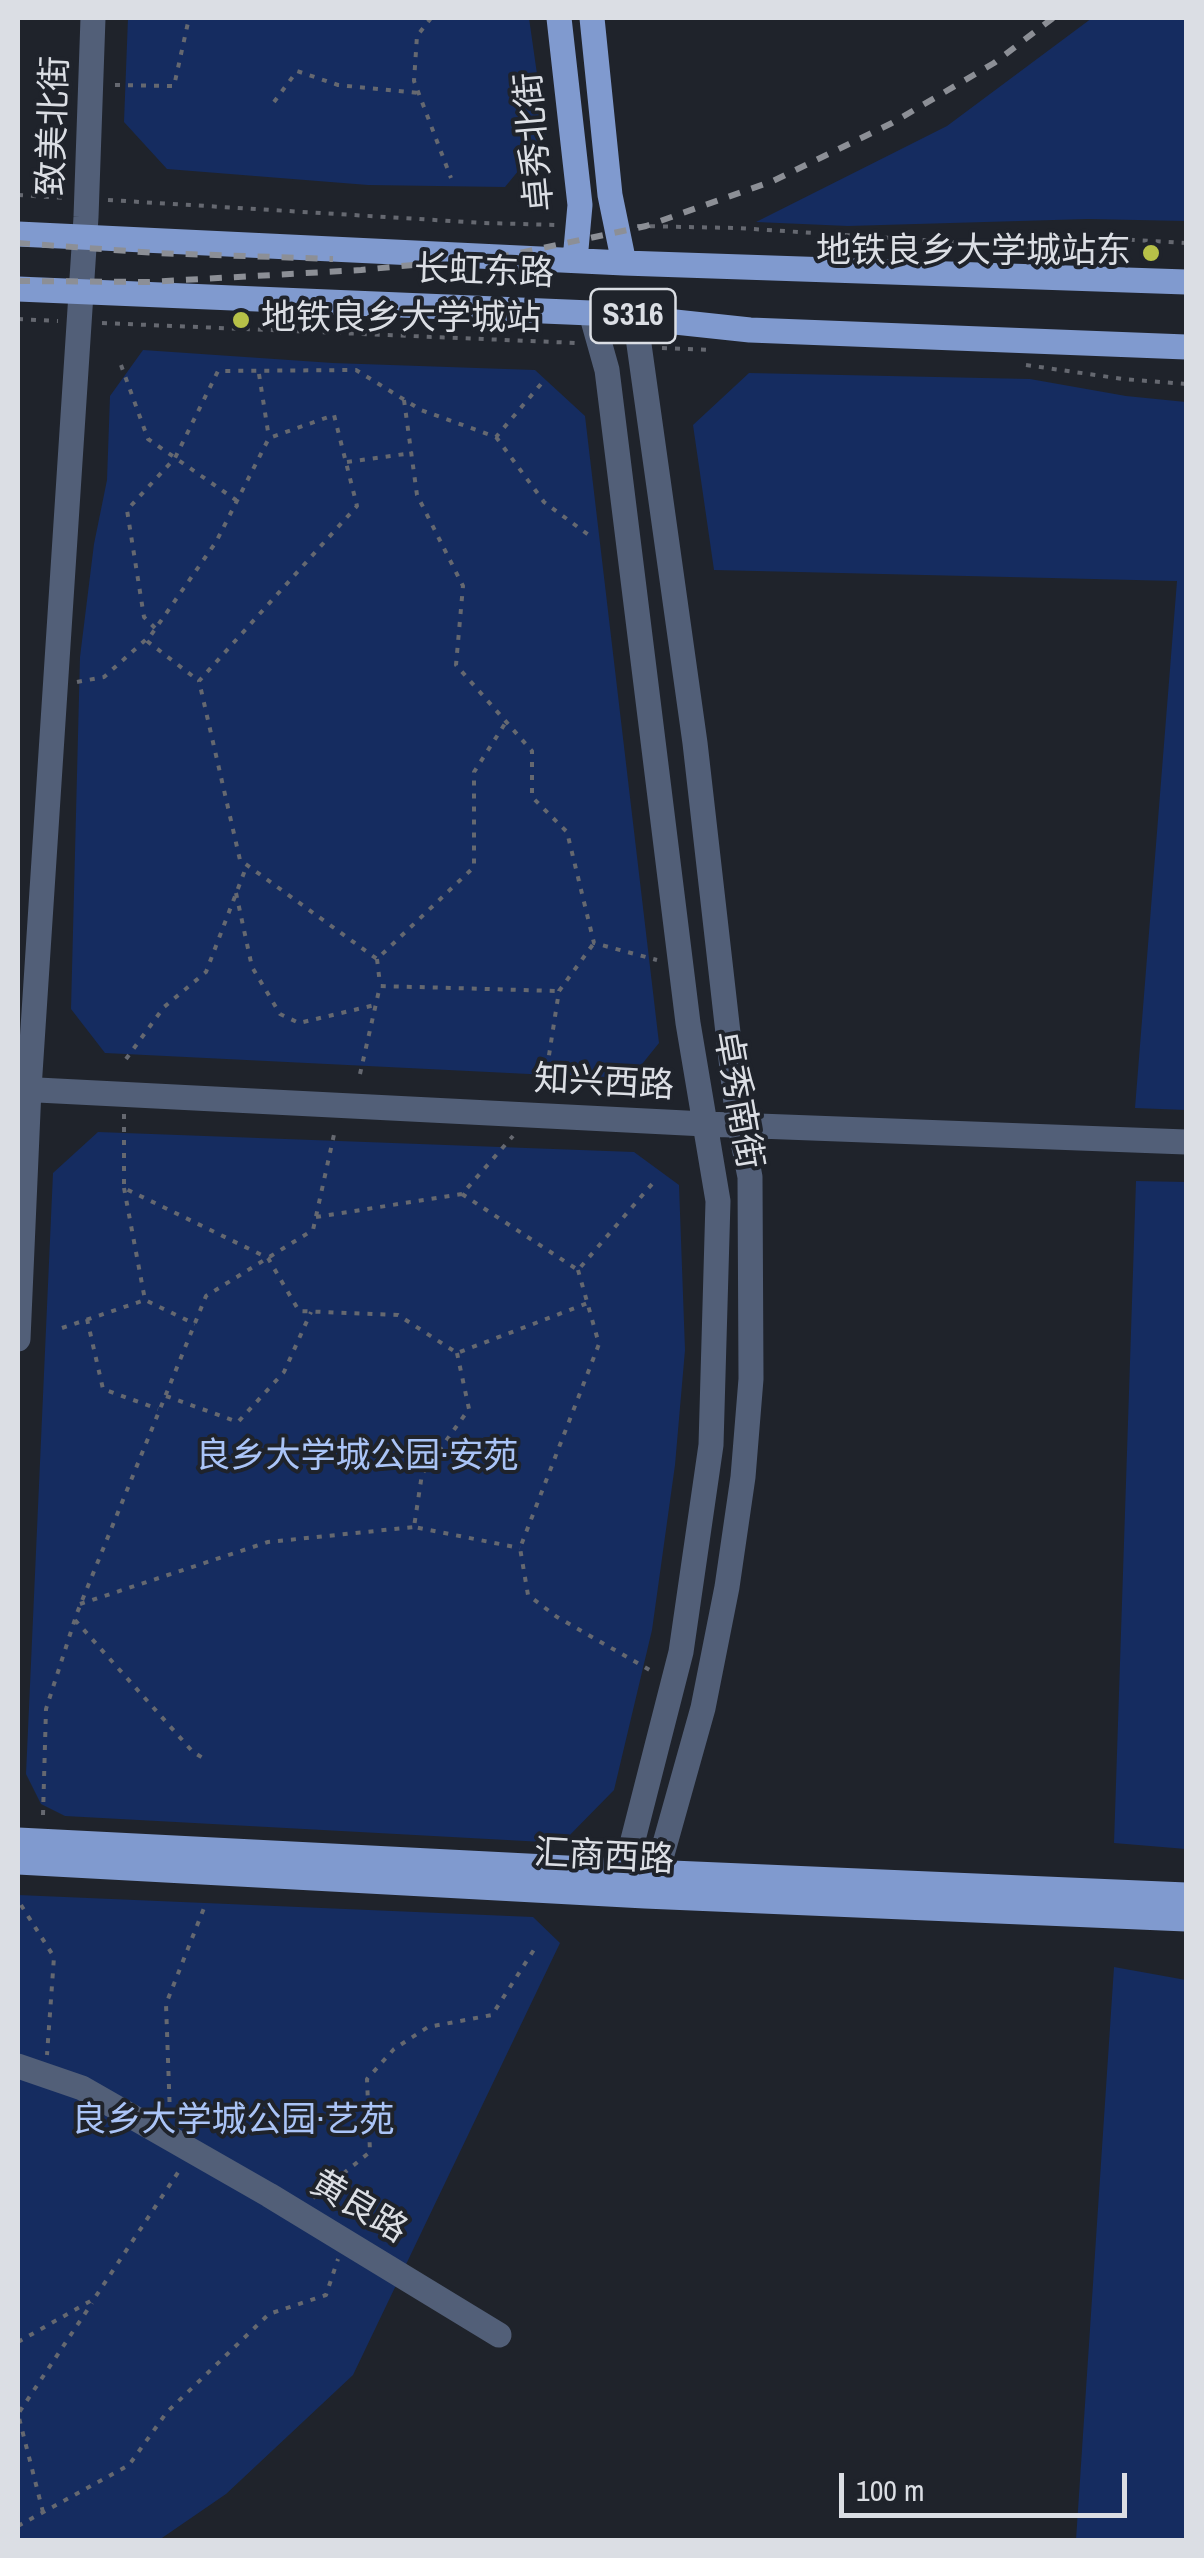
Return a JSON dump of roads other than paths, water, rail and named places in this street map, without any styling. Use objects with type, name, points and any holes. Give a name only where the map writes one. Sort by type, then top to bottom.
[{"type":"main road","name":"卓秀北街","points":[[559,18],[580,205],[574,260]]},
{"type":"main road","points":[[592,18],[610,196],[624,262]]},
{"type":"main road","name":"长虹东路","points":[[18,234],[574,260],[1186,282]]},
{"type":"main road","name":"长虹东路","points":[[18,289],[590,313],[737,329],[1186,347]]},
{"type":"main road","name":"汇商西路","points":[[18,1840],[620,1883],[645,1896],[1186,1920]]},
{"type":"main road","name":"汇商西路","points":[[18,1862],[620,1883],[657,1872],[1186,1895]]},
{"type":"street","name":"致美北街","points":[[18,1339],[23,1089],[83,238],[94,18]]},
{"type":"street","name":"卓秀南街","points":[[590,313],[607,370],[688,1023],[718,1200],[710,1445],[682,1652],[620,1883]]},
{"type":"street","name":"卓秀南街","points":[[636,316],[695,743],[740,1124],[750,1176],[751,1379],[743,1478],[727,1586],[702,1708],[657,1872],[645,1896]]},
{"type":"street","name":"知兴西路","points":[[23,1089],[705,1124],[1186,1142]]},
{"type":"street","name":"黄良路","points":[[18,2066],[82,2088],[500,2335]]},
{"type":"railway","points":[[18,281],[148,282],[361,270],[505,256],[646,226],[773,181],[892,123],[994,63],[1053,18]]},
{"type":"railway","points":[[18,243],[155,253],[333,259]]},
{"type":"place","name":"地铁良乡大学城站东","points":[[1151,253]]},
{"type":"place","name":"地铁良乡大学城站","points":[[241,320]]},
{"type":"park label","name":"良乡大学城公园·安苑","points":[[357,1458]]},
{"type":"park label","name":"良乡大学城公园·艺苑","points":[[233,2122]]}]
